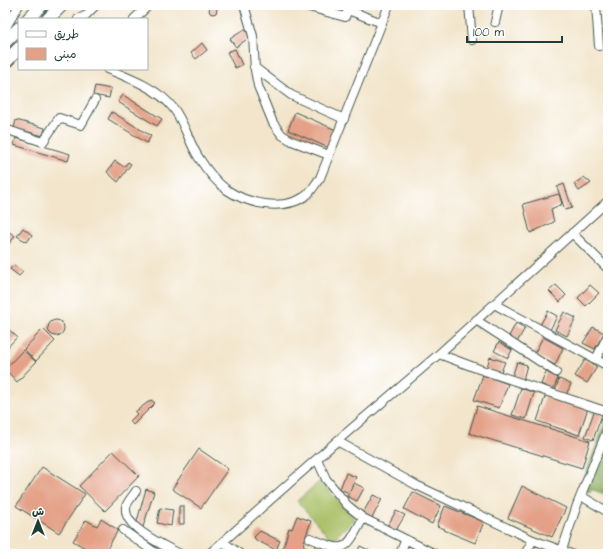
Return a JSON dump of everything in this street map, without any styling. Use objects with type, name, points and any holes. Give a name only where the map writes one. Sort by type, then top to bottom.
[{"type":"highway","points":[[29,18],[42,5]]},
{"type":"highway","points":[[49,18],[62,5]]},
{"type":"highway","points":[[5,42],[18,29]]},
{"type":"highway","points":[[5,63],[18,49]]},
{"type":"street","points":[[5,29],[19,5]]},
{"type":"street","points":[[80,18],[85,16],[96,5]]},
{"type":"street","points":[[135,18],[149,5]]},
{"type":"street","points":[[244,5],[253,36],[254,67],[258,86],[277,129],[292,141],[329,155]]},
{"type":"street","points":[[302,5],[345,17],[348,10],[382,23]]},
{"type":"street","points":[[109,70],[134,80],[163,99],[174,109],[186,130],[198,158],[213,177],[227,190],[253,202],[281,205],[294,202],[306,196],[320,178],[389,5]]},
{"type":"street","points":[[469,5],[472,40]]},
{"type":"street","points":[[495,22],[499,5]]},
{"type":"street","points":[[596,5],[599,46]]},
{"type":"street","points":[[254,67],[291,95],[344,119]]},
{"type":"street","points":[[5,129],[43,142],[59,118],[81,125],[94,100]]},
{"type":"street","points":[[209,554],[337,441],[439,354],[608,201]]},
{"type":"street","points":[[572,233],[608,269]]},
{"type":"street","points":[[494,304],[608,366]]},
{"type":"street","points":[[476,320],[556,372]]},
{"type":"street","points":[[596,360],[608,336]]},
{"type":"street","points":[[439,354],[479,369],[608,412]]},
{"type":"street","points":[[562,550],[581,496],[608,428]]},
{"type":"street","points":[[337,441],[416,485],[533,540],[571,554]]},
{"type":"street","points":[[317,459],[326,479],[348,504],[364,518],[405,541],[433,554]]},
{"type":"street","points":[[136,491],[126,506],[126,514],[131,523],[144,534],[180,554]]},
{"type":"street","points":[[581,496],[608,512]]},
{"type":"street","points":[[310,538],[335,549],[344,547],[352,541],[364,518]]},
{"type":"street","points":[[123,530],[157,554]]},
{"type":"street","points":[[525,554],[533,540]]},
{"type":"street","points":[[400,554],[405,541]]},
{"type":"street","points":[[223,542],[240,554]]},
{"type":"green space","points":[[607,417],[608,495],[593,490],[577,496]]},
{"type":"green space","points":[[320,481],[355,519],[332,540],[297,501]]},
{"type":"building","points":[[213,6],[216,7],[216,13],[213,14],[210,13],[209,10],[210,7]]},
{"type":"building","points":[[245,29],[250,37],[236,47],[230,39]]},
{"type":"building","points":[[202,43],[207,50],[196,59],[191,53]]},
{"type":"building","points":[[235,49],[242,65],[235,68],[227,52]]},
{"type":"building","points":[[95,86],[111,89],[109,98],[93,95]]},
{"type":"building","points":[[123,95],[162,119],[157,126],[118,102]]},
{"type":"building","points":[[112,112],[151,136],[147,143],[108,119]]},
{"type":"building","points":[[295,112],[336,130],[329,148],[288,130]]},
{"type":"building","points":[[16,120],[45,128],[43,136],[14,128]]},
{"type":"building","points":[[16,138],[70,154],[68,161],[14,145]]},
{"type":"building","points":[[115,161],[124,167],[128,162],[131,164],[118,182],[107,172]]},
{"type":"building","points":[[584,177],[591,183],[579,191],[574,184]]},
{"type":"building","points":[[564,184],[572,208],[565,210],[557,187]]},
{"type":"building","points":[[559,194],[562,204],[551,209],[554,222],[530,233],[523,204]]},
{"type":"building","points":[[23,228],[32,235],[27,242],[17,236]]},
{"type":"building","points":[[5,229],[15,236],[9,244],[5,241]]},
{"type":"building","points":[[14,265],[23,272],[19,276],[10,269]]},
{"type":"building","points":[[556,285],[566,295],[560,302],[549,291]]},
{"type":"building","points":[[590,285],[599,293],[586,306],[578,298]]},
{"type":"building","points":[[548,311],[557,316],[550,330],[540,325]]},
{"type":"building","points":[[564,312],[576,318],[567,336],[555,330]]},
{"type":"building","points":[[53,320],[59,320],[64,325],[62,334],[59,336],[53,336],[48,331],[48,325]]},
{"type":"building","points":[[516,323],[525,328],[516,344],[507,340]]},
{"type":"building","points":[[5,326],[17,337],[5,350]]},
{"type":"building","points":[[593,327],[604,333],[595,349],[583,343]]},
{"type":"building","points":[[43,329],[55,341],[36,361],[24,349]]},
{"type":"building","points":[[543,337],[563,348],[555,365],[534,354]]},
{"type":"building","points":[[499,342],[512,350],[508,358],[494,351]]},
{"type":"building","points":[[23,350],[36,362],[17,382],[5,369]]},
{"type":"building","points":[[490,357],[505,362],[500,374],[486,370]]},
{"type":"building","points":[[585,360],[597,367],[587,383],[575,376]]},
{"type":"building","points":[[517,362],[527,365],[523,380],[512,377]]},
{"type":"building","points":[[546,372],[558,378],[553,390],[541,384]]},
{"type":"building","points":[[483,375],[508,384],[499,408],[474,400]]},
{"type":"building","points":[[559,379],[571,384],[566,395],[555,391]]},
{"type":"building","points":[[521,388],[534,393],[526,419],[512,415]]},
{"type":"building","points":[[546,394],[588,408],[579,435],[537,421]]},
{"type":"building","points":[[151,400],[155,403],[133,425],[130,421],[137,414],[135,412]]},
{"type":"building","points":[[477,406],[590,441],[582,468],[469,433]]},
{"type":"building","points":[[595,409],[603,412],[593,440],[585,437]]},
{"type":"building","points":[[199,449],[228,469],[201,508],[172,489]]},
{"type":"building","points":[[113,451],[139,476],[105,511],[79,486]]},
{"type":"building","points":[[42,467],[85,494],[59,533],[16,506]]},
{"type":"building","points":[[346,473],[356,477],[350,491],[354,483],[364,488],[357,501],[347,496],[349,493],[340,489]]},
{"type":"building","points":[[522,486],[566,508],[552,537],[508,518]]},
{"type":"building","points":[[146,489],[154,492],[143,527],[136,525]]},
{"type":"building","points":[[413,492],[441,506],[432,524],[404,509]]},
{"type":"building","points":[[373,495],[382,499],[372,518],[363,513]]},
{"type":"building","points":[[179,506],[184,506],[184,524],[179,524]]},
{"type":"building","points":[[445,506],[484,522],[475,543],[437,526]]},
{"type":"building","points":[[160,508],[173,510],[171,526],[157,523]]},
{"type":"building","points":[[396,511],[405,515],[395,532],[387,527]]},
{"type":"building","points":[[297,516],[311,521],[303,545],[307,547],[305,554],[281,554],[289,528],[292,529]]},
{"type":"building","points":[[101,519],[118,530],[104,554],[96,554],[73,541],[86,520],[97,526]]},
{"type":"building","points":[[260,531],[280,541],[276,550],[256,540],[254,537]]},
{"type":"building","points":[[316,545],[327,550],[325,554],[312,554]]},
{"type":"building","points":[[360,546],[377,554],[356,554]]}]
